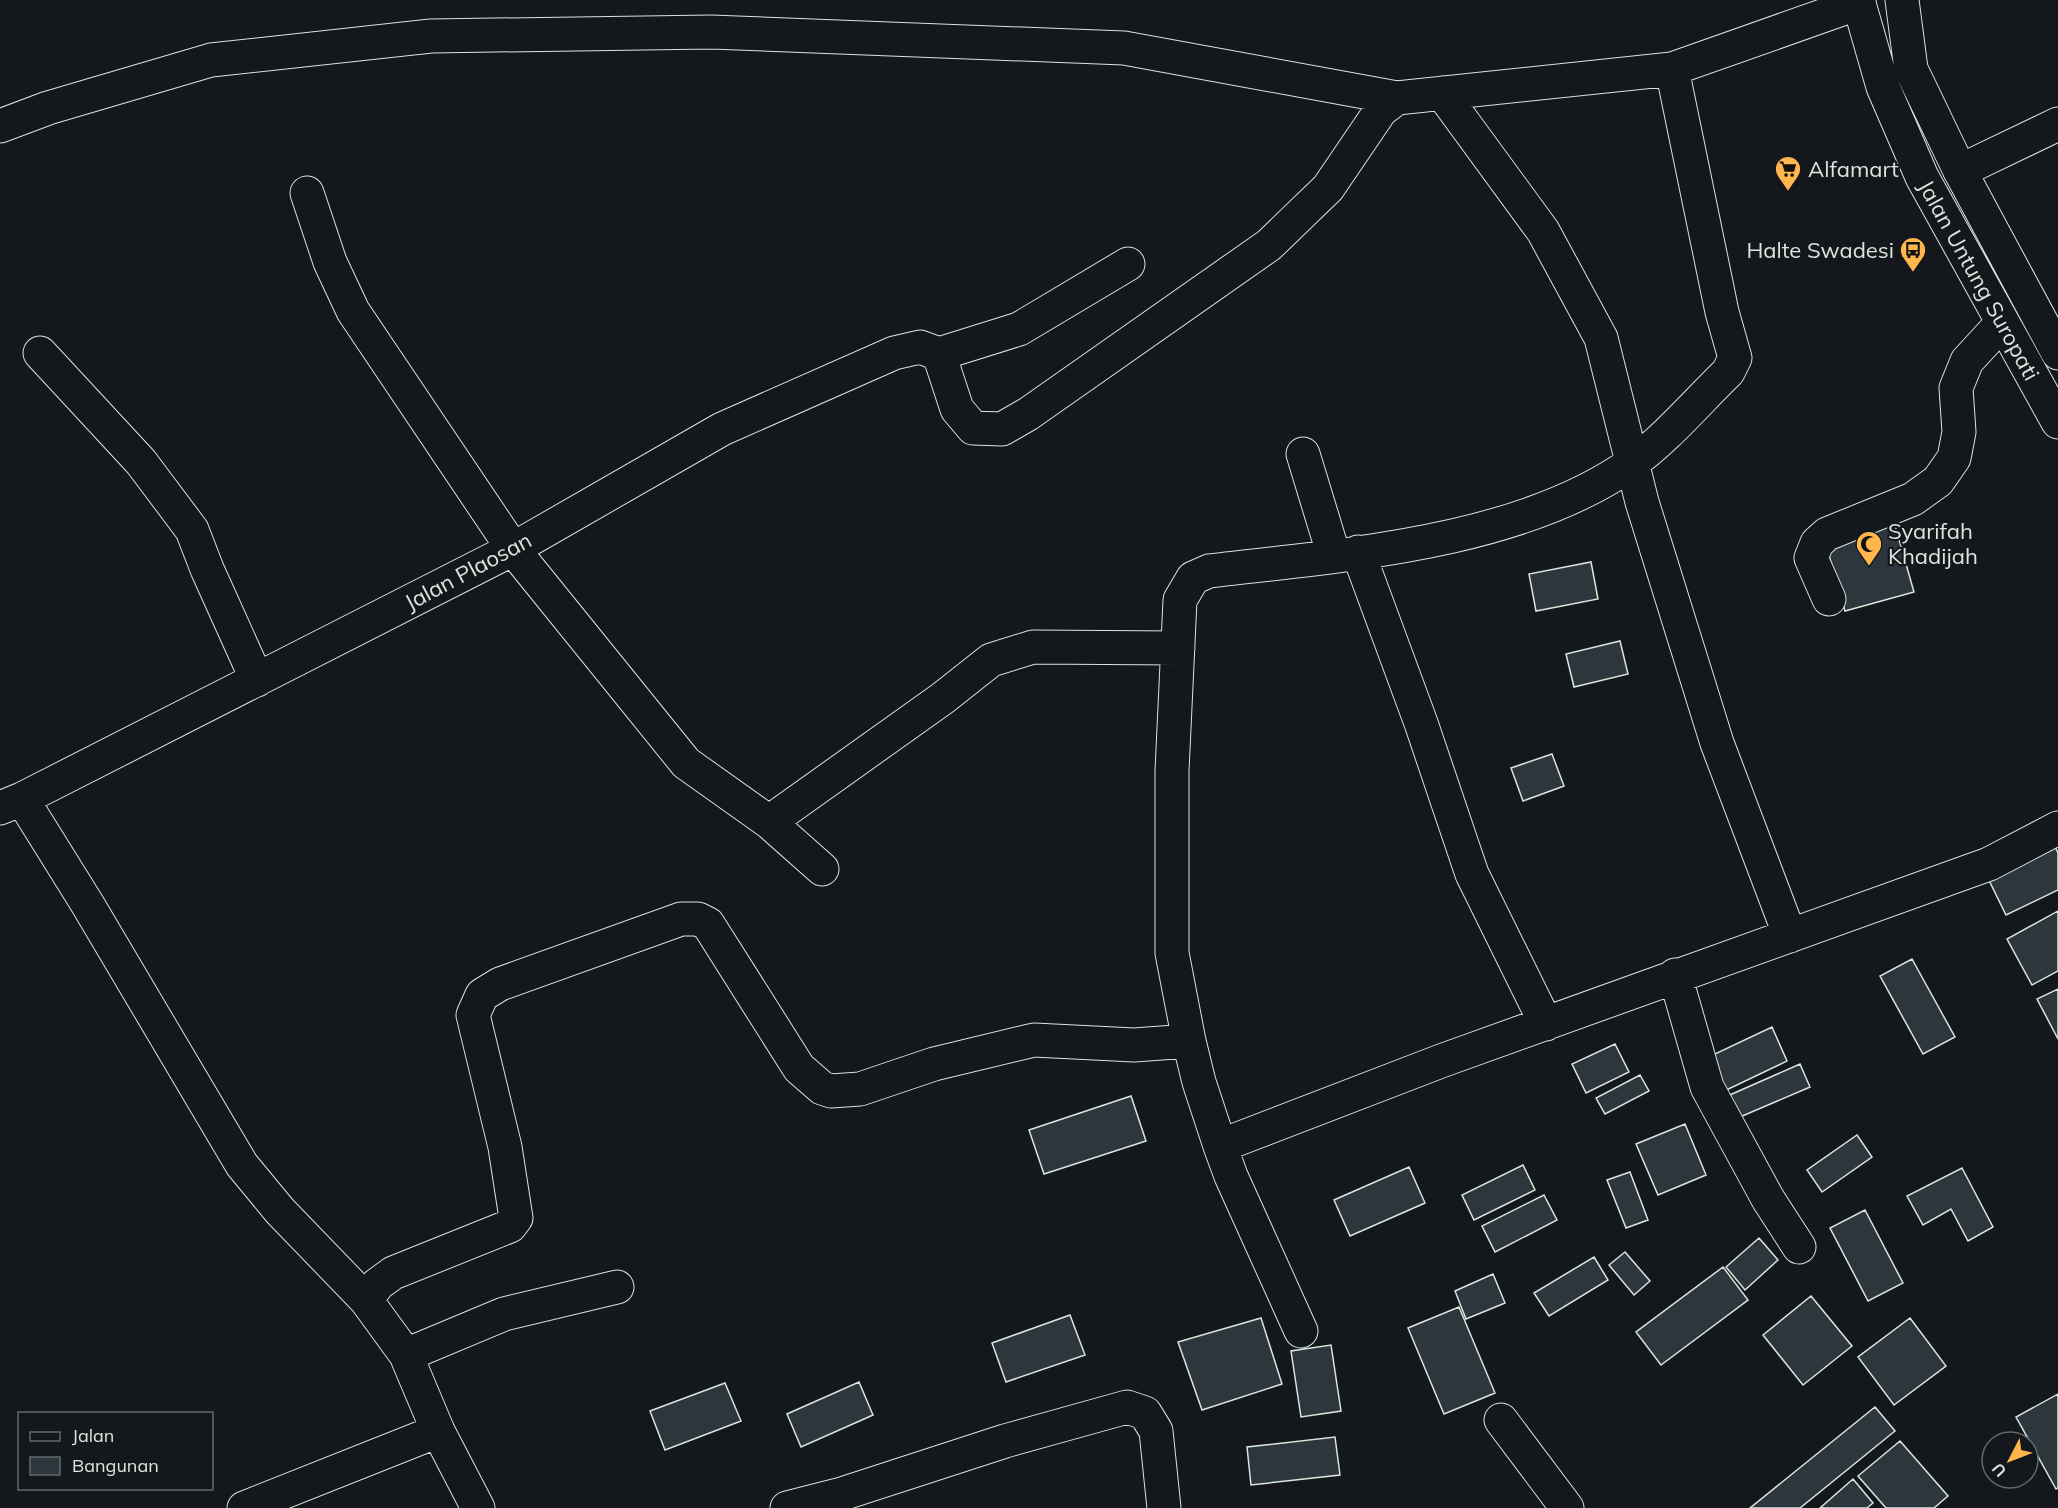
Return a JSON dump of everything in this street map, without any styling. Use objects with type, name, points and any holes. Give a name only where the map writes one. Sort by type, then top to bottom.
[{"type":"main road","name":"Jalan Untung Suropati","points":[[1902,0],[1911,69],[1960,171],[2058,353]]},
{"type":"main road","name":"Jalan Untung Suropati","points":[[1858,1],[1883,87],[1922,177],[2058,422]]},
{"type":"main road","points":[[0,126],[48,108],[211,60],[431,36],[711,32],[1124,48],[1397,98],[1672,69],[1858,1]]},
{"type":"main road","points":[[1301,1331],[1231,1176],[1220,1146],[1199,1082],[1172,953],[1172,771],[1180,600],[1193,578],[1209,571],[1346,554],[1457,536],[1579,495],[1632,463],[1728,372],[1735,358],[1722,312],[1672,69]]},
{"type":"main road","points":[[1442,93],[1543,231],[1601,338],[1646,513],[1717,743],[1790,936]]},
{"type":"main road","points":[[1128,264],[1019,329],[939,354],[957,409],[973,428],[1002,429],[1028,414],[1269,245],[1328,188],[1382,110],[1397,98]]},
{"type":"main road","points":[[1960,171],[2058,124]]},
{"type":"main road","points":[[307,193],[330,262],[353,311],[513,549],[686,763],[769,822],[822,869]]},
{"type":"main road","points":[[1829,599],[1811,558],[1817,543],[1827,534],[1913,498],[1938,481],[1954,458],[1959,432],[1956,388],[1967,361],[2002,323]]},
{"type":"main road","name":"Jalan Plaosan","points":[[11,804],[513,549],[722,429],[894,352],[920,347],[939,354]]},
{"type":"main road","points":[[40,352],[141,462],[172,500],[192,530],[257,680]]},
{"type":"main road","points":[[1302,454],[1421,723],[1472,874],[1546,1024]]},
{"type":"main road","points":[[769,822],[944,698],[991,660],[1033,647],[1178,648]]},
{"type":"main road","points":[[11,804],[88,905],[242,1165],[280,1211],[366,1300],[405,1355],[438,1431],[478,1508]]},
{"type":"main road","points":[[1220,1146],[1441,1061],[1675,975],[1989,864],[2058,828]]},
{"type":"main road","points":[[366,1300],[378,1284],[393,1273],[510,1226],[516,1218],[505,1147],[473,1015],[482,995],[500,984],[681,919],[698,919],[708,924],[800,1068],[822,1088],[831,1091],[860,1089],[934,1064],[1034,1040],[1134,1045],[1189,1041]]},
{"type":"main road","points":[[1675,975],[1707,1087],[1768,1199],[1799,1247]]},
{"type":"main road","points":[[405,1355],[504,1314],[617,1287]]},
{"type":"main road","points":[[787,1508],[842,1494],[1005,1441],[1127,1407],[1145,1413],[1156,1431],[1164,1508]]},
{"type":"main road","points":[[1501,1420],[1567,1508]]},
{"type":"main road","points":[[244,1508],[438,1431]]},
{"type":"building","name":"Syarifah Khadijah","points":[[1894,522],[1914,592],[1845,611],[1825,542]]},
{"type":"building","points":[[1591,562],[1598,599],[1536,611],[1529,574]]},
{"type":"building","points":[[1620,641],[1628,674],[1574,687],[1566,654]]},
{"type":"building","points":[[1552,754],[1564,786],[1523,801],[1511,768]]},
{"type":"building","points":[[2051,838],[2058,853],[2058,890],[2006,915],[1984,870]]},
{"type":"building","points":[[2058,911],[2058,971],[2032,985],[2007,939]]},
{"type":"building","points":[[1912,959],[1955,1037],[1923,1054],[1880,976]]},
{"type":"building","points":[[2058,989],[2058,1039],[2037,999]]},
{"type":"building","points":[[1772,1027],[1787,1061],[1716,1095],[1700,1061]]},
{"type":"building","points":[[1615,1044],[1629,1072],[1586,1093],[1572,1064]]},
{"type":"building","points":[[1800,1064],[1810,1087],[1733,1120],[1723,1098]]},
{"type":"building","points":[[1640,1075],[1649,1091],[1605,1114],[1596,1098]]},
{"type":"building","points":[[1131,1096],[1146,1141],[1044,1174],[1029,1130]]},
{"type":"building","points":[[1685,1124],[1706,1175],[1658,1195],[1636,1144]]},
{"type":"building","points":[[1857,1135],[1872,1157],[1822,1192],[1807,1170]]},
{"type":"building","points":[[1523,1165],[1535,1190],[1474,1220],[1462,1195]]},
{"type":"building","points":[[1409,1167],[1425,1203],[1350,1236],[1334,1200]]},
{"type":"building","points":[[1962,1168],[1993,1227],[1968,1241],[1951,1209],[1923,1225],[1907,1196]]},
{"type":"building","points":[[1630,1172],[1648,1220],[1626,1228],[1607,1180]]},
{"type":"building","points":[[1544,1195],[1557,1220],[1495,1252],[1482,1226]]},
{"type":"building","points":[[1865,1210],[1903,1283],[1868,1301],[1830,1228]]},
{"type":"building","points":[[1759,1238],[1778,1260],[1745,1290],[1726,1267]]},
{"type":"building","points":[[1625,1252],[1650,1281],[1634,1295],[1609,1265]]},
{"type":"building","points":[[1594,1257],[1608,1280],[1549,1316],[1534,1293]]},
{"type":"building","points":[[1723,1267],[1748,1300],[1661,1365],[1636,1332]]},
{"type":"building","points":[[1493,1274],[1505,1303],[1466,1319],[1455,1291]]},
{"type":"building","points":[[1811,1296],[1852,1346],[1803,1385],[1763,1335]]},
{"type":"building","points":[[1459,1307],[1495,1393],[1444,1414],[1408,1328]]},
{"type":"building","points":[[1070,1315],[1085,1355],[1006,1382],[992,1343]]},
{"type":"building","points":[[1261,1318],[1282,1384],[1202,1410],[1178,1342]]},
{"type":"building","points":[[1910,1318],[1946,1366],[1894,1405],[1858,1357]]},
{"type":"building","points":[[1331,1345],[1341,1411],[1301,1417],[1291,1351]]},
{"type":"building","points":[[859,1382],[873,1415],[801,1447],[787,1414]]},
{"type":"building","points":[[725,1383],[741,1421],[665,1450],[650,1411]]},
{"type":"building","points":[[2058,1394],[2058,1488],[2056,1489],[2040,1460],[2040,1430],[2023,1430],[2016,1417]]},
{"type":"building","points":[[1875,1407],[1895,1431],[1800,1508],[1750,1508]]},
{"type":"building","points":[[1335,1437],[1340,1475],[1251,1485],[1247,1447]]},
{"type":"building","points":[[1900,1441],[1948,1496],[1934,1508],[1886,1508],[1858,1476]]},
{"type":"building","points":[[1853,1479],[1873,1503],[1867,1508],[1820,1508]]},
{"type":"place","name":"Alfamart","points":[[1788,192]]},
{"type":"place","name":"Halte Swadesi","points":[[1913,273]]},
{"type":"place","name":"Syarifah Khadijah","points":[[1869,567]]}]
